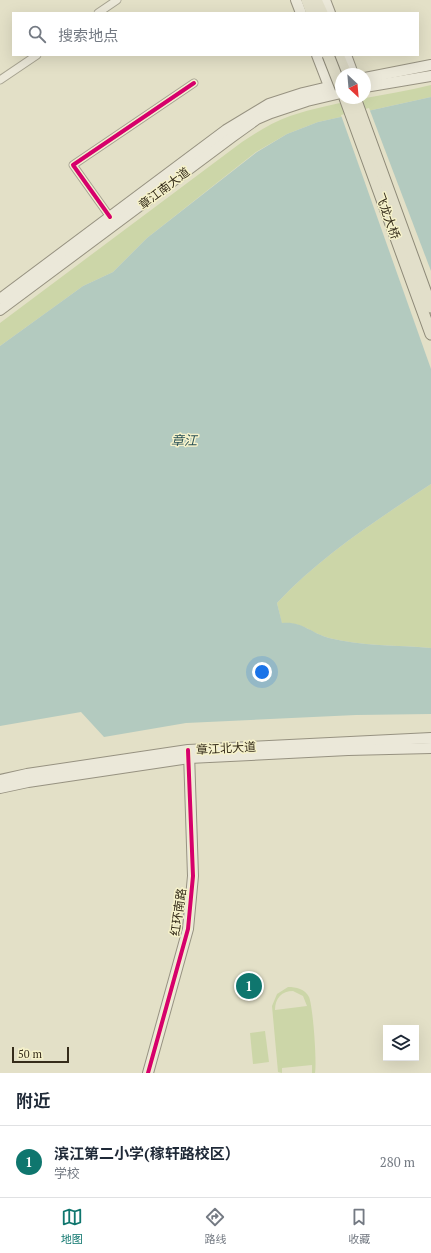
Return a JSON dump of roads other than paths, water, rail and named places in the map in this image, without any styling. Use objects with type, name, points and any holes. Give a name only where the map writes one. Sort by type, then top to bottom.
[{"type":"main road","points":[[296,0],[301,12]]},
{"type":"main road","points":[[307,0],[312,12]]},
{"type":"main road","points":[[316,0],[322,12]]},
{"type":"main road","points":[[325,0],[330,12]]},
{"type":"main road","points":[[317,56],[329,86]]},
{"type":"main road","points":[[328,56],[335,73]]},
{"type":"main road","points":[[338,56],[343,68]]},
{"type":"main road","points":[[346,56],[351,68]]},
{"type":"main road","points":[[371,77],[431,65]]},
{"type":"main road","points":[[371,87],[431,76]]},
{"type":"main road","name":"章江南大道","points":[[0,299],[226,130],[254,112],[284,99],[335,85]]},
{"type":"main road","name":"章江南大道","points":[[0,310],[232,136],[258,119],[285,108],[335,95]]},
{"type":"main road","name":"飞龙大桥","points":[[347,104],[431,334]]},
{"type":"main road","name":"飞龙大桥","points":[[357,104],[431,307]]},
{"type":"main road","name":"章江北大道","points":[[0,780],[27,774],[189,754],[431,738]]},
{"type":"main road","name":"章江北大道","points":[[0,788],[189,754],[431,748]]},
{"type":"main road","name":"红环南路","points":[[148,1073],[188,929],[193,876],[189,754]]},
{"type":"street","points":[[99,12],[117,0]]},
{"type":"street","points":[[0,80],[36,56]]},
{"type":"street","points":[[110,217],[73,165],[194,83]]},
{"type":"water","name":"章江","points":[[431,97],[431,484],[370,525],[331,554],[312,569],[277,603],[282,623],[295,624],[329,638],[366,644],[431,648],[431,714],[356,715],[186,723],[104,737],[81,712],[0,726],[0,346],[83,286],[113,272],[147,238],[257,152],[287,134],[318,122]]},
{"type":"place","name":"滨江第二小学(稼轩路校区）","points":[[249,986]]}]
